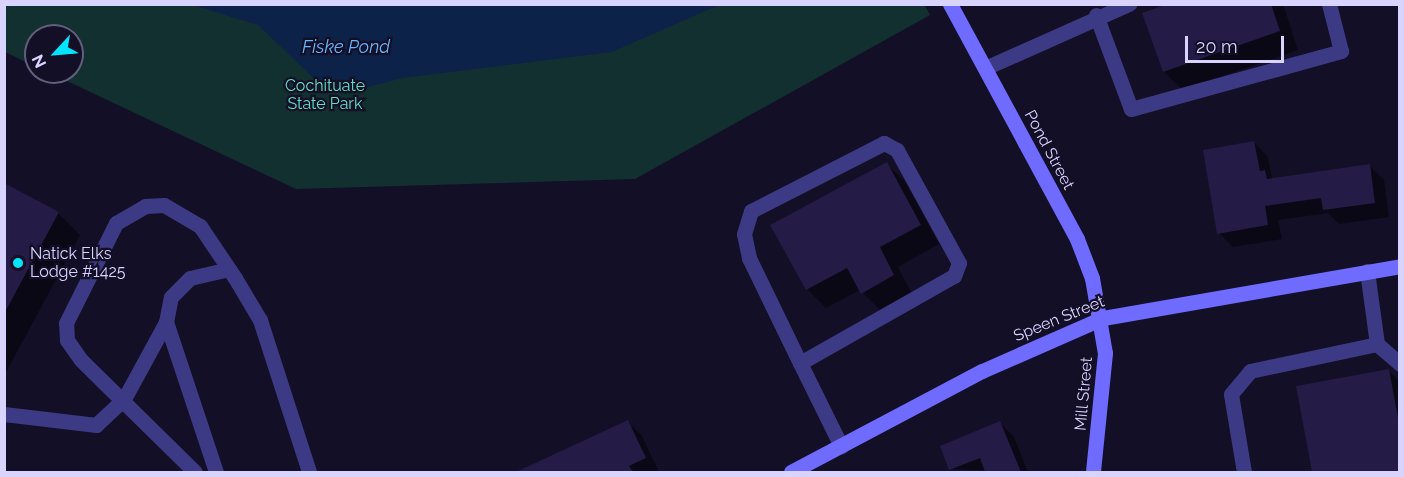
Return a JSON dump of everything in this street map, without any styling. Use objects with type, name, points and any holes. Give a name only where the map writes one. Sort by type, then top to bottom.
[{"type":"street","name":"Pond Street","points":[[950,4],[1077,239],[1103,318]]},
{"type":"street","name":"Speen Street","points":[[791,472],[982,371],[1103,318],[1400,266]]},
{"type":"street","name":"Mill Street","points":[[1093,472],[1105,395],[1103,318]]},
{"type":"lane","points":[[985,68],[1096,15],[1129,4]]},
{"type":"lane","points":[[1096,15],[1131,109],[1341,51],[1329,4]]},
{"type":"lane","points":[[800,363],[954,276],[960,263],[897,150],[884,143],[751,211],[744,234],[749,258],[800,363],[841,446]]},
{"type":"lane","points":[[195,472],[124,399],[81,360],[67,340],[66,323],[116,223],[145,206],[181,211],[200,226],[230,269],[260,320],[309,472]]},
{"type":"lane","points":[[4,414],[96,425],[124,399],[166,322],[171,297],[190,278],[208,270],[230,269]]},
{"type":"lane","points":[[1368,271],[1377,344],[1400,363]]},
{"type":"lane","points":[[166,322],[216,472]]},
{"type":"lane","points":[[1244,472],[1231,394],[1250,371],[1377,344]]},
{"type":"green space","name":"Cochituate State Park","points":[[5,4],[924,4],[930,15],[635,179],[296,189],[73,84],[84,84],[84,24],[24,24],[24,61],[5,52]]},
{"type":"water","name":"Fiske Pond","points":[[193,5],[719,5],[612,52],[402,78],[350,92],[325,89],[258,25]]},
{"type":"building","points":[[1168,4],[1271,4],[1280,31],[1163,72],[1142,13]]},
{"type":"building","points":[[1254,141],[1260,171],[1265,170],[1267,179],[1370,164],[1375,203],[1323,210],[1321,198],[1265,206],[1268,225],[1217,234],[1203,150]]},
{"type":"building","points":[[887,162],[921,225],[880,247],[894,275],[861,294],[847,268],[806,290],[770,225]]},
{"type":"building","name":"Natick Elks Lodge #1425","points":[[4,183],[59,212],[4,314]]},
{"type":"building","points":[[1389,369],[1400,429],[1400,472],[1312,472],[1296,386]]},
{"type":"building","points":[[628,420],[646,458],[629,466],[633,472],[516,472]]},
{"type":"building","points":[[1000,421],[1021,472],[985,472],[980,458],[949,470],[940,446]]},
{"type":"place","name":"Natick Elks Lodge #1425","points":[[18,263]]}]
